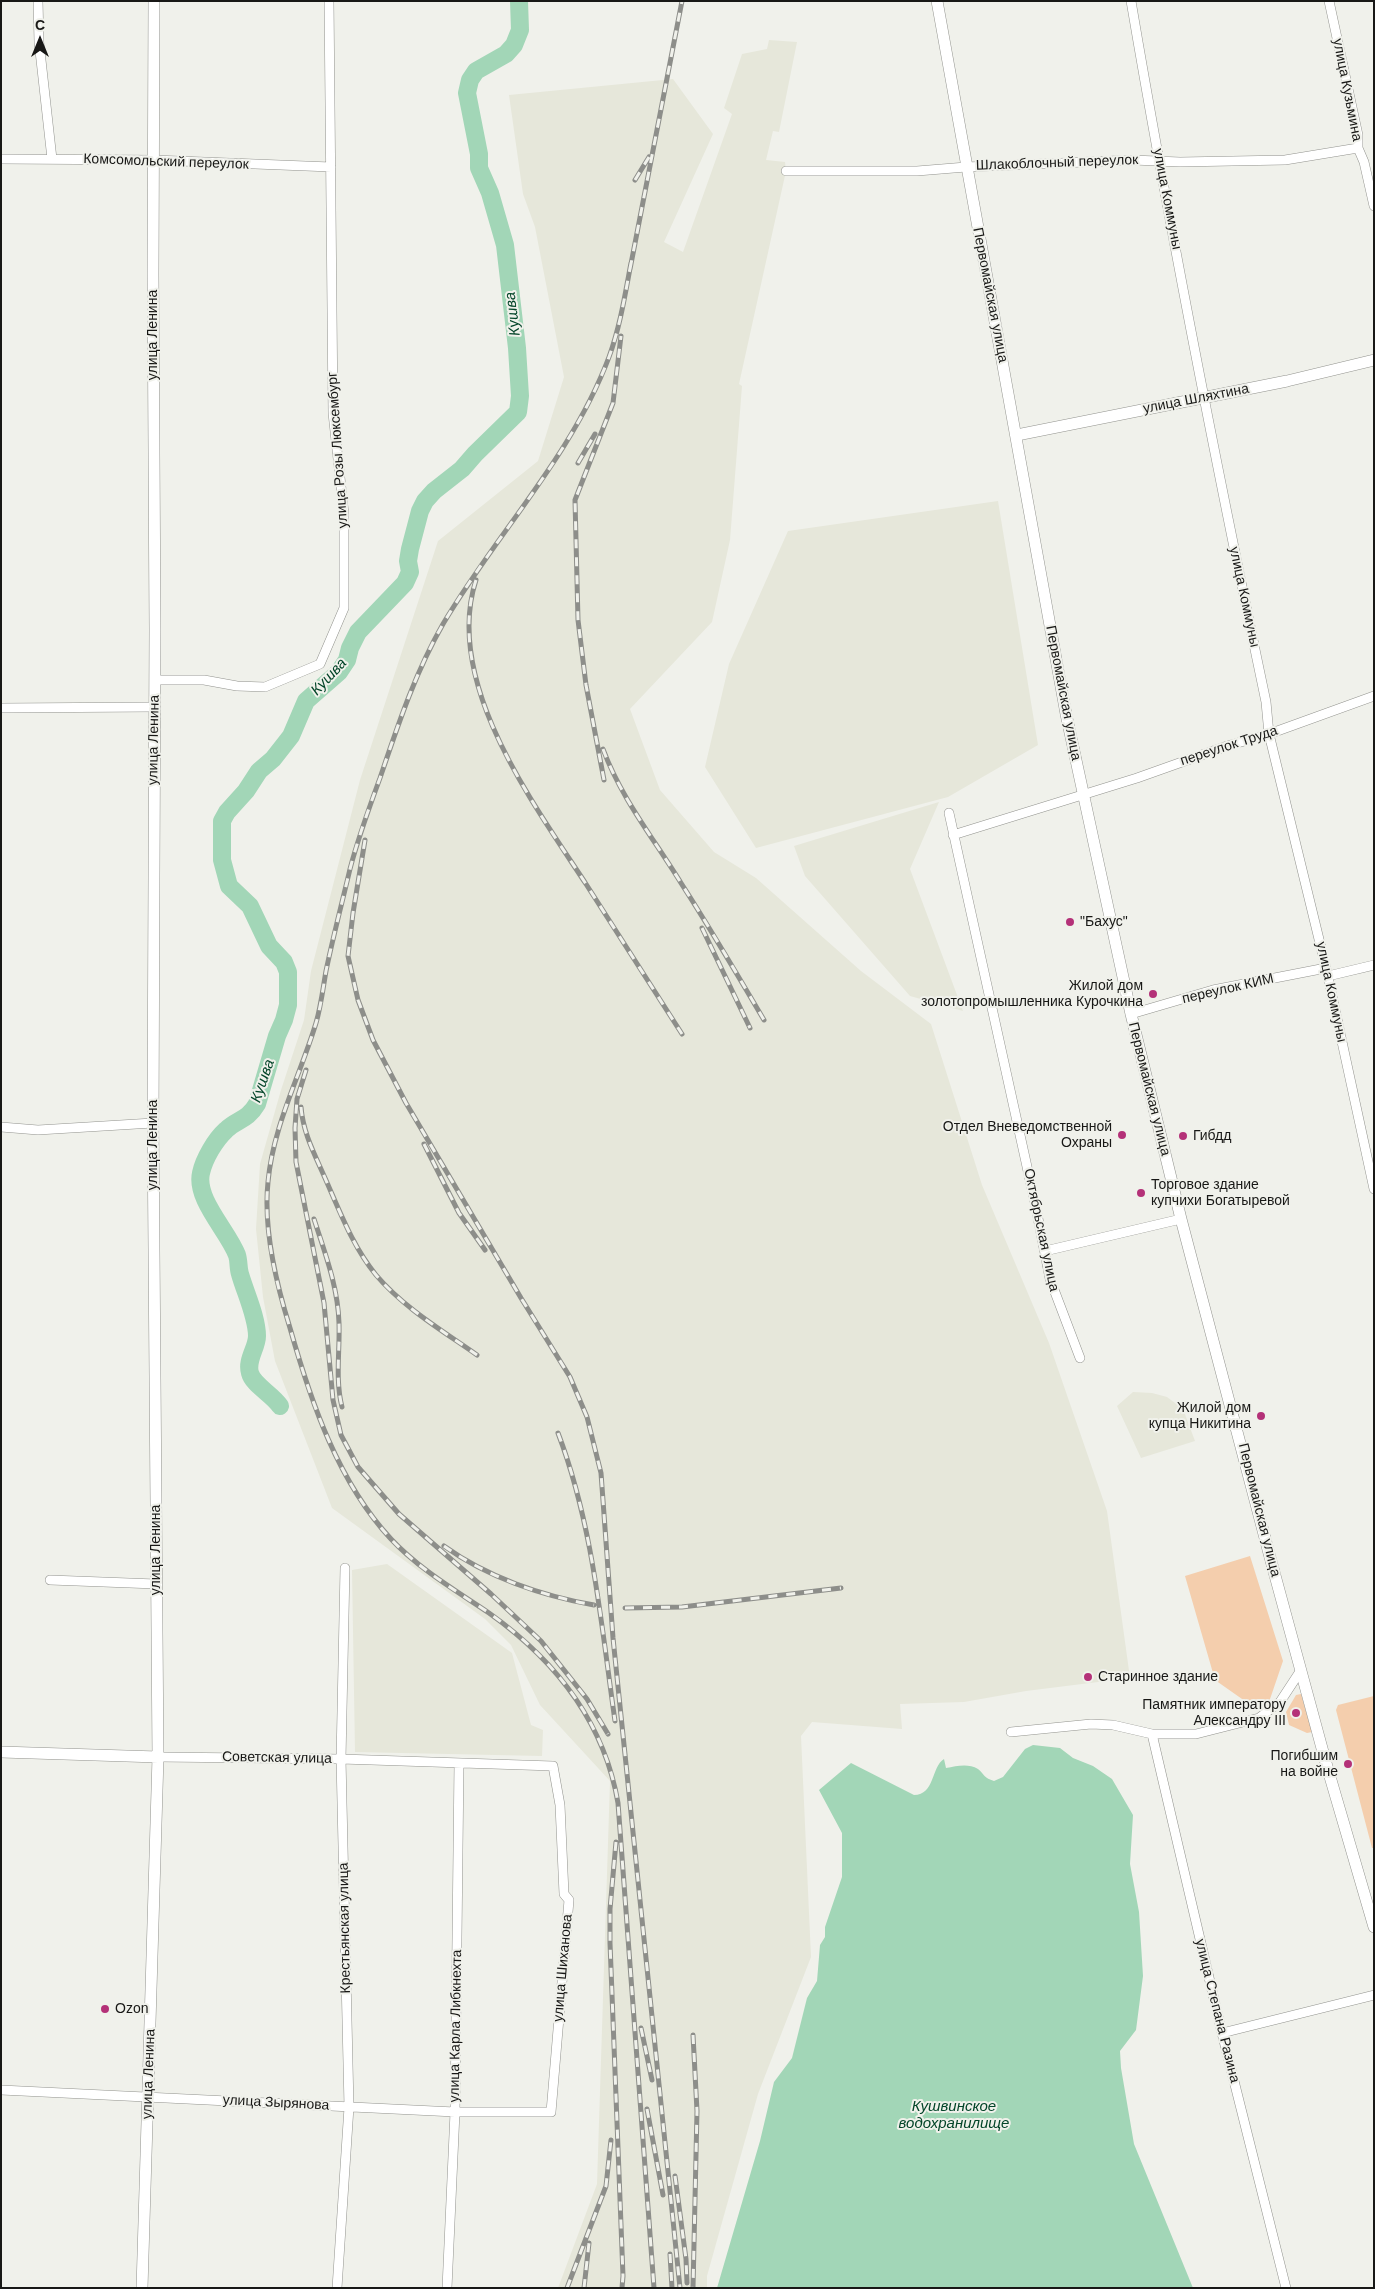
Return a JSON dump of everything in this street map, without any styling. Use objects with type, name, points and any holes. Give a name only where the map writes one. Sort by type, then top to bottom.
[{"type":"main road","name":"улица Ленина","points":[[142,2288],[158,1757],[153,1123],[155,680],[154,1]]},
{"type":"main road","name":"Первомайская улица","points":[[937,1],[1066,714],[1131,1014],[1181,1220],[1301,1670],[1374,1927]]},
{"type":"main road","name":"улица Шляхтина","points":[[1017,435],[1287,381],[1374,360]]},
{"type":"main road","name":"Советская улица","points":[[1,1752],[158,1757]]},
{"type":"street","points":[[38,1],[39,42],[52,159]]},
{"type":"street","name":"улица Розы Люксембург","points":[[155,680],[204,680],[237,686],[265,687],[320,664],[344,608],[344,514],[333,412],[329,1]]},
{"type":"street","name":"улица Коммуны","points":[[1131,1],[1158,160],[1205,396],[1214,452],[1266,702],[1270,734],[1327,972],[1374,1189]]},
{"type":"street","name":"улица Кузьмина","points":[[1329,1],[1358,135],[1358,148],[1364,162],[1374,206]]},
{"type":"street","name":"Шлакоблочный переулок","points":[[786,171],[917,171],[966,167],[1158,160],[1180,162],[1285,160],[1358,148]]},
{"type":"street","name":"Комсомольский переулок","points":[[1,159],[154,160],[331,168]]},
{"type":"street","name":"переулок Труда","points":[[954,835],[1082,793],[1138,778],[1227,746],[1270,734],[1374,696]]},
{"type":"street","points":[[1,708],[154,707]]},
{"type":"street","name":"Октябрьская улица","points":[[950,812],[1050,1279],[1080,1358]]},
{"type":"street","name":"переулок КИМ","points":[[1131,1014],[1213,990],[1374,965]]},
{"type":"street","points":[[1,1126],[38,1130],[153,1123]]},
{"type":"street","points":[[1045,1250],[1181,1220]]},
{"type":"street","name":"Крестьянская улица","points":[[337,2288],[349,2107],[341,1759],[345,1568]]},
{"type":"street","points":[[50,1580],[156,1584]]},
{"type":"street","points":[[1011,1732],[1055,1726],[1112,1725],[1152,1734],[1196,1734],[1258,1718],[1280,1702],[1301,1670]]},
{"type":"street","name":"улица Степана Разина","points":[[1152,1734],[1222,2033],[1286,2288]]},
{"type":"street","name":"Советская улица","points":[[158,1757],[341,1759],[553,1766]]},
{"type":"street","name":"улица Карла Либкнехта","points":[[447,2288],[454,2112],[459,1763]]},
{"type":"street","name":"улица Шиханова","points":[[551,2112],[569,1900],[564,1894],[560,1805],[553,1766]]},
{"type":"street","points":[[1222,2033],[1374,1995]]},
{"type":"street","name":"улица Зырянова","points":[[1,2090],[454,2112],[551,2112]]},
{"type":"shaded area","points":[[769,40],[797,42],[779,132],[773,131],[766,160],[785,162],[786,171],[739,384],[742,386],[730,540],[712,622],[630,709],[660,790],[714,852],[756,878],[861,971],[931,1024],[982,1185],[1049,1343],[1107,1511],[1130,1678],[1026,1691],[964,1702],[900,1704],[902,1729],[812,1722],[801,1736],[811,1957],[758,2094],[707,2276],[707,2288],[558,2288],[597,2184],[610,1781],[540,1705],[511,1645],[485,1619],[332,1508],[275,1361],[263,1297],[256,1229],[260,1164],[281,1090],[304,1020],[311,971],[360,780],[438,541],[538,461],[564,377],[535,227],[523,194],[509,95],[673,79],[713,134],[664,242],[683,252],[732,114],[724,108],[742,54],[767,49]]},
{"type":"shaded area","points":[[998,501],[1038,745],[948,797],[756,848],[705,767],[729,664],[788,531]]},
{"type":"shaded area","points":[[939,802],[910,869],[963,1011],[910,996],[805,876],[794,846]]},
{"type":"shaded area","points":[[1133,1392],[1152,1393],[1167,1397],[1183,1409],[1195,1441],[1141,1458],[1117,1406]]},
{"type":"shaded area","points":[[1250,1556],[1283,1661],[1269,1702],[1252,1706],[1215,1680],[1185,1576]]},
{"type":"shaded area","points":[[387,1564],[512,1653],[531,1725],[543,1730],[542,1756],[355,1752],[352,1570]]},
{"type":"shaded area","points":[[1301,1694],[1312,1732],[1307,1733],[1289,1725],[1286,1712],[1296,1695]]},
{"type":"shaded area","points":[[1374,1696],[1374,1848],[1372,1848],[1336,1710],[1338,1705]]},
{"type":"water","name":"Кушвинское водохранилище","points":[[1033,1745],[1060,1748],[1073,1758],[1093,1766],[1112,1779],[1133,1815],[1130,1864],[1139,1912],[1143,1976],[1136,2030],[1120,2051],[1121,2068],[1134,2144],[1193,2288],[717,2288],[760,2141],[774,2082],[792,2058],[807,1998],[817,1981],[820,1945],[825,1937],[825,1927],[842,1877],[842,1833],[819,1790],[851,1763],[914,1795],[921,1794],[926,1790],[937,1768],[944,1759],[946,1768],[970,1766],[978,1769],[986,1777],[994,1781],[1003,1777],[1025,1749]]},
{"type":"waterway","name":"Кушва","points":[[280,1406],[255,1382],[250,1373],[249,1363],[257,1336],[255,1321],[240,1274],[237,1255],[207,1204],[200,1183],[202,1168],[214,1144],[230,1126],[246,1117],[257,1104],[288,1005],[288,972],[284,962],[269,946],[250,906],[229,886],[222,860],[222,821],[259,771],[273,759],[291,736],[306,701],[339,672],[347,660],[350,648],[358,632],[405,583],[410,572],[408,561],[410,549],[420,511],[425,501],[434,491],[462,469],[518,412],[520,396],[517,348],[505,245],[490,193],[479,168],[479,154],[467,93],[470,80],[476,71],[506,54],[514,45],[520,30],[519,1]]},
{"type":"railway","points":[[630,269],[682,1]]},
{"type":"railway","points":[[635,180],[649,157]]},
{"type":"railway","points":[[631,263],[616,334],[609,357],[593,393],[575,428],[554,461],[486,558],[443,624],[424,661],[408,699],[353,857],[326,971],[316,1023],[275,1141],[268,1182],[267,1218],[276,1274],[307,1384],[328,1440],[356,1492],[372,1517],[413,1560],[489,1613],[535,1651],[573,1695],[601,1745],[611,1773],[618,1803],[654,2288]]},
{"type":"railway","points":[[604,780],[586,685],[578,620],[575,500],[613,403],[621,336]]},
{"type":"railway","points":[[578,463],[595,434]]},
{"type":"railway","points":[[476,580],[469,619],[472,659],[482,700],[499,740],[519,779],[542,817],[682,1034]]},
{"type":"railway","points":[[603,749],[628,801],[702,917],[764,1020]]},
{"type":"railway","points":[[365,840],[348,956],[358,1000],[373,1040],[406,1103],[570,1377],[587,1417],[601,1473],[613,1638],[680,2288]]},
{"type":"railway","points":[[702,928],[750,1028]]},
{"type":"railway","points":[[306,1070],[297,1099],[295,1128],[296,1162],[324,1303],[333,1400],[341,1435],[358,1467],[399,1514],[491,1594],[541,1641],[587,1699],[608,1734]]},
{"type":"railway","points":[[301,1107],[307,1135],[360,1253],[376,1275],[399,1298],[437,1328],[477,1355]]},
{"type":"railway","points":[[424,1144],[459,1213],[485,1250]]},
{"type":"railway","points":[[314,1219],[336,1296],[339,1323],[339,1386],[342,1407]]},
{"type":"railway","points":[[558,1433],[580,1503],[588,1539],[615,1721]]},
{"type":"railway","points":[[444,1546],[478,1567],[516,1584],[535,1591],[594,1605]]},
{"type":"railway","points":[[625,1608],[682,1607],[841,1588]]},
{"type":"railway","points":[[616,1842],[610,1909],[610,1943],[622,2288]]},
{"type":"railway","points":[[641,2028],[652,2080]]},
{"type":"railway","points":[[693,2035],[697,2111],[693,2288]]},
{"type":"railway","points":[[647,2109],[663,2195]]},
{"type":"railway","points":[[567,2288],[606,2186],[611,2140]]},
{"type":"railway","points":[[675,2176],[686,2259],[687,2283]]},
{"type":"railway","points":[[584,2288],[589,2243]]},
{"type":"railway","points":[[670,2254],[672,2288]]},
{"type":"place","name":"\"Бахус\"","points":[[1070,922]]},
{"type":"place","name":"Жилой дом золотопромышленника Курочкина","points":[[1153,994]]},
{"type":"place","name":"Отдел Вневедомственной Охраны","points":[[1122,1135]]},
{"type":"place","name":"Гибдд","points":[[1183,1136]]},
{"type":"place","name":"Торговое здание купчихи Богатыревой","points":[[1141,1193]]},
{"type":"place","name":"Жилой дом купца Никитина","points":[[1261,1416]]},
{"type":"place","name":"Старинное здание","points":[[1088,1677]]},
{"type":"place","name":"Памятник императору Александру III","points":[[1296,1713]]},
{"type":"place","name":"Погибшим на войне","points":[[1348,1764]]},
{"type":"place","name":"Ozon","points":[[105,2009]]}]
